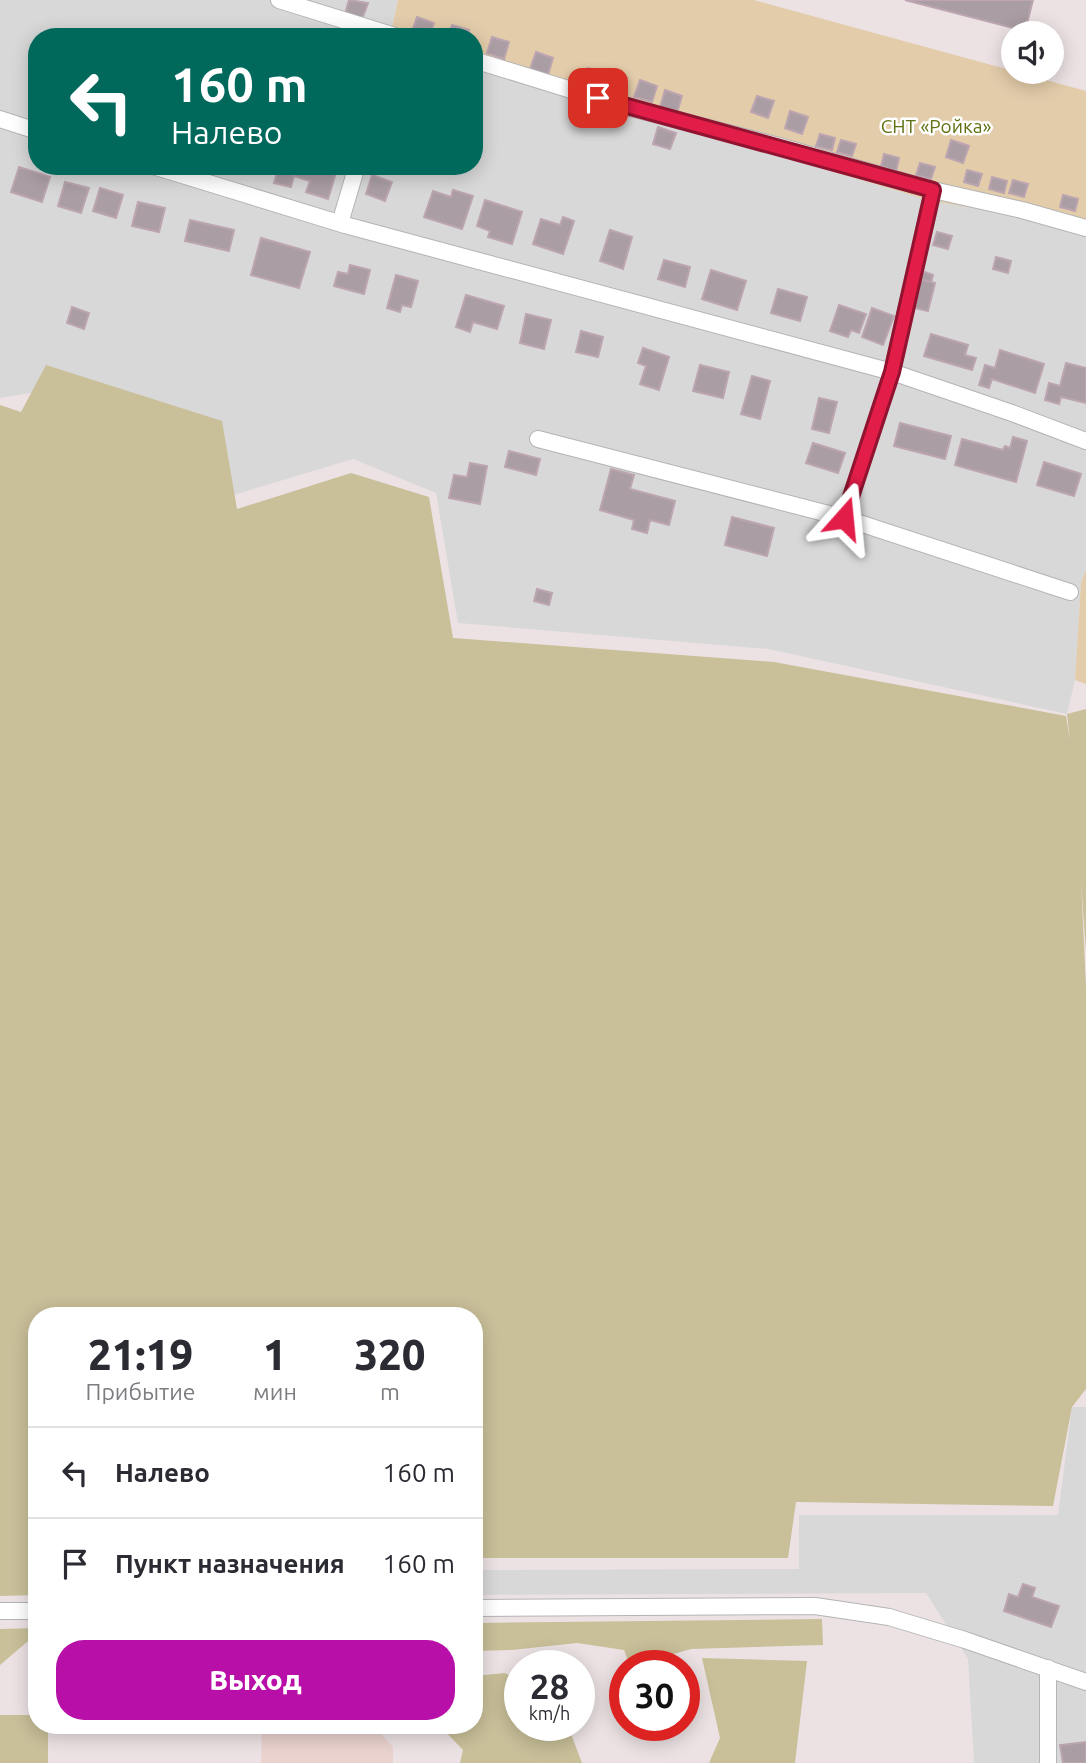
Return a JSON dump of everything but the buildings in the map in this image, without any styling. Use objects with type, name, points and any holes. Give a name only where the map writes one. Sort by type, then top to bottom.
[{"type":"street","points":[[279,0],[363,28]]},
{"type":"street","points":[[483,63],[624,106],[933,190],[1086,228]]},
{"type":"street","points":[[0,120],[28,128]]},
{"type":"street","points":[[183,175],[340,223],[892,372],[1086,440]]},
{"type":"street","points":[[340,223],[354,175]]},
{"type":"street","points":[[844,518],[892,372],[933,190]]},
{"type":"street","points":[[538,439],[844,518],[1070,592]]},
{"type":"street","points":[[483,1608],[815,1606],[889,1617],[1086,1682]]},
{"type":"street","points":[[0,1611],[28,1611]]},
{"type":"street","points":[[1048,1668],[1048,1763]]},
{"type":"shaded area","points":[[0,0],[398,0],[392,28],[28,28],[28,175],[483,175],[483,66],[931,201],[1017,215],[1086,236],[1086,570],[1081,583],[1075,680],[1067,714],[768,649],[458,623],[436,493],[353,459],[227,497],[208,424],[168,404],[85,384],[0,398]]},
{"type":"shaded area","points":[[46,365],[222,421],[237,509],[351,473],[429,497],[453,638],[774,662],[1066,716],[1070,741],[1067,714],[1086,709],[1086,952],[1081,881],[1086,987],[1086,1389],[1072,1407],[1053,1506],[796,1502],[788,1558],[483,1558],[483,1307],[28,1307],[28,1595],[0,1596],[0,405],[21,412]]},
{"type":"shaded area","points":[[1072,1407],[1086,1407],[1086,1763],[974,1763],[968,1659],[926,1593],[483,1595],[483,1570],[799,1569],[799,1515],[1058,1515]]},
{"type":"shaded area","points":[[822,1619],[823,1645],[624,1650],[577,1643],[483,1651],[483,1623]]},
{"type":"shaded area","points":[[28,1628],[28,1642],[0,1665],[0,1629]]},
{"type":"shaded area","points":[[702,1658],[807,1661],[795,1763],[709,1763],[720,1738]]},
{"type":"shaded area","points":[[504,1673],[504,1741],[574,1741],[582,1763],[460,1763],[463,1750],[448,1734],[483,1734],[483,1675]]},
{"type":"shaded area","points":[[0,1715],[28,1715],[28,1734],[48,1734],[48,1763],[0,1763]]},
{"type":"shaded area","points":[[262,1734],[381,1734],[393,1747],[393,1763],[261,1763]]},
{"type":"green space","name":"СНТ «Ройка»","points":[[398,0],[754,0],[1001,68],[1001,84],[1060,84],[1086,91],[1086,236],[1017,215],[931,201],[483,66],[483,28],[392,28]]},
{"type":"green space","points":[[1086,570],[1086,684],[1075,680],[1081,583]]},
{"type":"route","points":[[598,98],[933,190],[892,372],[844,518]]}]
